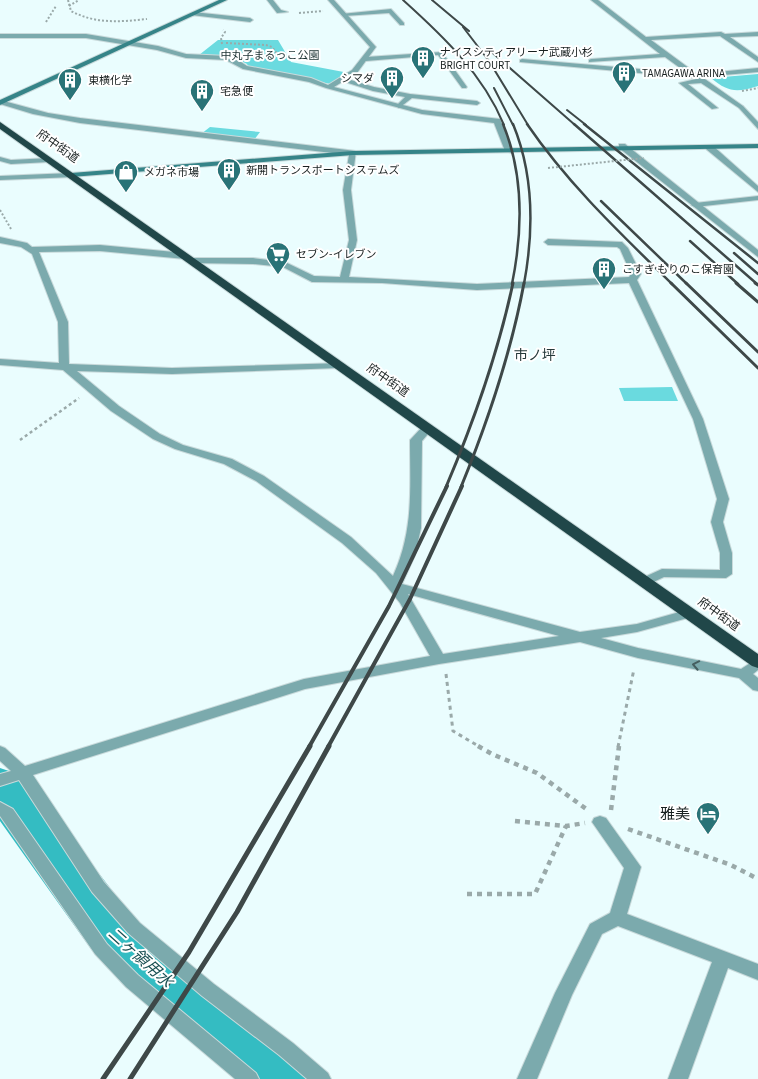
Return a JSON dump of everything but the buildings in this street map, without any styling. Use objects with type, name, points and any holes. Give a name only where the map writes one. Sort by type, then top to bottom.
[{"type":"highway","name":"府中街道","points":[[2,128],[758,662]]},
{"type":"street","points":[[1,102],[224,0]]},
{"type":"street","points":[[270,0],[282,12]]},
{"type":"street","points":[[328,87],[344,80],[366,59],[373,47],[331,0]]},
{"type":"street","points":[[594,0],[666,55],[741,107],[758,128]]},
{"type":"street","points":[[342,12],[391,11],[402,24]]},
{"type":"street","points":[[193,14],[250,20]]},
{"type":"street","points":[[645,39],[721,34],[758,60]]},
{"type":"street","points":[[724,36],[758,34]]},
{"type":"street","points":[[0,36],[86,36],[129,42],[186,56],[227,58],[239,62],[245,68],[311,80],[328,87],[422,112],[497,121],[508,151]]},
{"type":"street","points":[[366,59],[440,53],[464,87]]},
{"type":"street","points":[[569,67],[570,63],[666,55]]},
{"type":"street","points":[[522,61],[569,67],[696,76],[758,70]]},
{"type":"street","points":[[344,80],[374,89],[410,96],[477,102]]},
{"type":"street","points":[[704,81],[682,84],[714,108]]},
{"type":"street","points":[[699,96],[723,94]]},
{"type":"street","points":[[399,106],[410,96]]},
{"type":"street","points":[[1,102],[31,112],[73,119],[191,135],[353,153]]},
{"type":"street","points":[[0,178],[71,175],[353,153],[758,146]]},
{"type":"street","points":[[624,147],[758,254]]},
{"type":"street","points":[[709,147],[758,190]]},
{"type":"street","points":[[344,279],[353,240],[347,190],[353,153]]},
{"type":"street","points":[[0,159],[11,162],[49,160]]},
{"type":"street","points":[[695,204],[758,198]]},
{"type":"street","points":[[0,240],[28,247],[38,257],[63,322],[64,365],[103,398],[152,434],[173,445],[235,464],[254,475],[345,539],[371,560],[395,586],[416,616],[441,659]]},
{"type":"street","points":[[548,242],[619,244],[624,248],[636,274],[632,280]]},
{"type":"street","points":[[0,249],[28,247],[100,248],[189,259],[261,262],[284,265],[312,279],[344,279],[477,287],[632,280]]},
{"type":"street","points":[[632,280],[698,419],[722,499],[717,522],[726,553],[726,574],[662,573],[645,582]]},
{"type":"street","points":[[0,362],[64,365],[105,370],[172,371],[339,365]]},
{"type":"street","points":[[395,586],[409,556],[415,528],[416,440],[428,428]]},
{"type":"street","points":[[395,586],[638,653],[743,674],[758,686]]},
{"type":"street","points":[[0,780],[304,684],[441,659],[636,628],[690,613]]},
{"type":"street","points":[[743,674],[758,662]]},
{"type":"street","points":[[0,752],[23,773],[98,887],[134,928],[208,990],[286,1049],[321,1079]]},
{"type":"street","points":[[0,808],[7,813],[100,949],[132,981],[249,1079]]},
{"type":"street","points":[[527,1079],[564,993],[596,929],[617,918],[633,867],[605,822]]},
{"type":"street","points":[[617,918],[758,972]]},
{"type":"street","points":[[678,1079],[723,958]]},
{"type":"path","points":[[68,0],[71,11],[92,19],[116,21],[150,19]]},
{"type":"path","points":[[70,6],[79,0]]},
{"type":"path","points":[[46,23],[56,6]]},
{"type":"path","points":[[282,12],[281,14],[342,12]]},
{"type":"path","points":[[217,29],[225,32],[221,38],[220,49]]},
{"type":"path","points":[[222,43],[266,45],[272,48],[283,62]]},
{"type":"path","points":[[548,168],[644,158]]},
{"type":"path","points":[[20,440],[78,398],[103,398]]},
{"type":"path","points":[[605,822],[638,653]]},
{"type":"path","points":[[441,659],[453,731],[492,754],[537,773],[605,822],[731,865],[758,879]]},
{"type":"path","points":[[516,821],[566,826],[605,822]]},
{"type":"path","points":[[467,894],[535,894],[566,826]]},
{"type":"green space","name":"中丸子まるっこ公園","points":[[218,40],[278,40],[291,62],[349,73],[330,84],[248,66],[233,57],[199,55]]},
{"type":"green space","points":[[758,74],[758,86],[744,90],[728,89],[711,78]]},
{"type":"green space","points":[[210,127],[260,132],[254,140],[201,134]]},
{"type":"green space","points":[[672,387],[678,401],[624,401],[619,388]]},
{"type":"waterway","name":"二ヶ領用水","points":[[0,787],[25,815],[111,932],[208,1017],[289,1079]]},
{"type":"railway","points":[[403,0],[461,57],[485,89],[504,125]]},
{"type":"railway","points":[[432,0],[469,31]]},
{"type":"railway","points":[[463,27],[489,61],[528,125]]},
{"type":"railway","points":[[487,48],[575,125]]},
{"type":"railway","points":[[494,88],[513,125]]},
{"type":"railway","points":[[567,110],[586,125]]},
{"type":"railway","points":[[503,124],[515,163],[520,203],[516,264],[512,284]]},
{"type":"railway","points":[[513,124],[525,163],[530,203],[529,243],[524,284]]},
{"type":"railway","points":[[527,124],[577,188],[672,284]]},
{"type":"railway","points":[[574,124],[757,284]]},
{"type":"railway","points":[[584,124],[758,263]]},
{"type":"railway","points":[[601,201],[687,284]]},
{"type":"railway","points":[[690,241],[738,284]]},
{"type":"railway","points":[[734,253],[758,274]]},
{"type":"railway","points":[[446,487],[484,386],[500,335],[513,283]]},
{"type":"railway","points":[[461,487],[498,386],[519,309],[524,283]]},
{"type":"railway","points":[[671,283],[758,368]]},
{"type":"railway","points":[[686,283],[758,352]]},
{"type":"railway","points":[[736,283],[758,302]]},
{"type":"railway","points":[[309,747],[389,606],[447,486]]},
{"type":"railway","points":[[328,747],[410,599],[462,486]]},
{"type":"railway","points":[[103,1079],[189,952],[310,746]]},
{"type":"railway","points":[[130,1079],[237,912],[329,746]]},
{"type":"place","name":"ナイスシティアリーナ武蔵小杉 BRIGHT COURT","points":[[423,79]]},
{"type":"place","name":"TAMAGAWA ARINA","points":[[624,94]]},
{"type":"place","name":"シマダ","points":[[392,99]]},
{"type":"place","name":"東横化学","points":[[70,101]]},
{"type":"place","name":"宅急便","points":[[202,112]]},
{"type":"place","name":"新開トランスポートシステムズ","points":[[229,191]]},
{"type":"place","name":"メガネ市場","points":[[126,193]]},
{"type":"place","name":"セブン-イレブン","points":[[278,275]]},
{"type":"place","name":"こすぎ もりのこ保育園","points":[[604,290]]},
{"type":"place","name":"雅美","points":[[708,835]]},
{"type":"district","name":"市ノ坪","points":[[535,355]]}]
